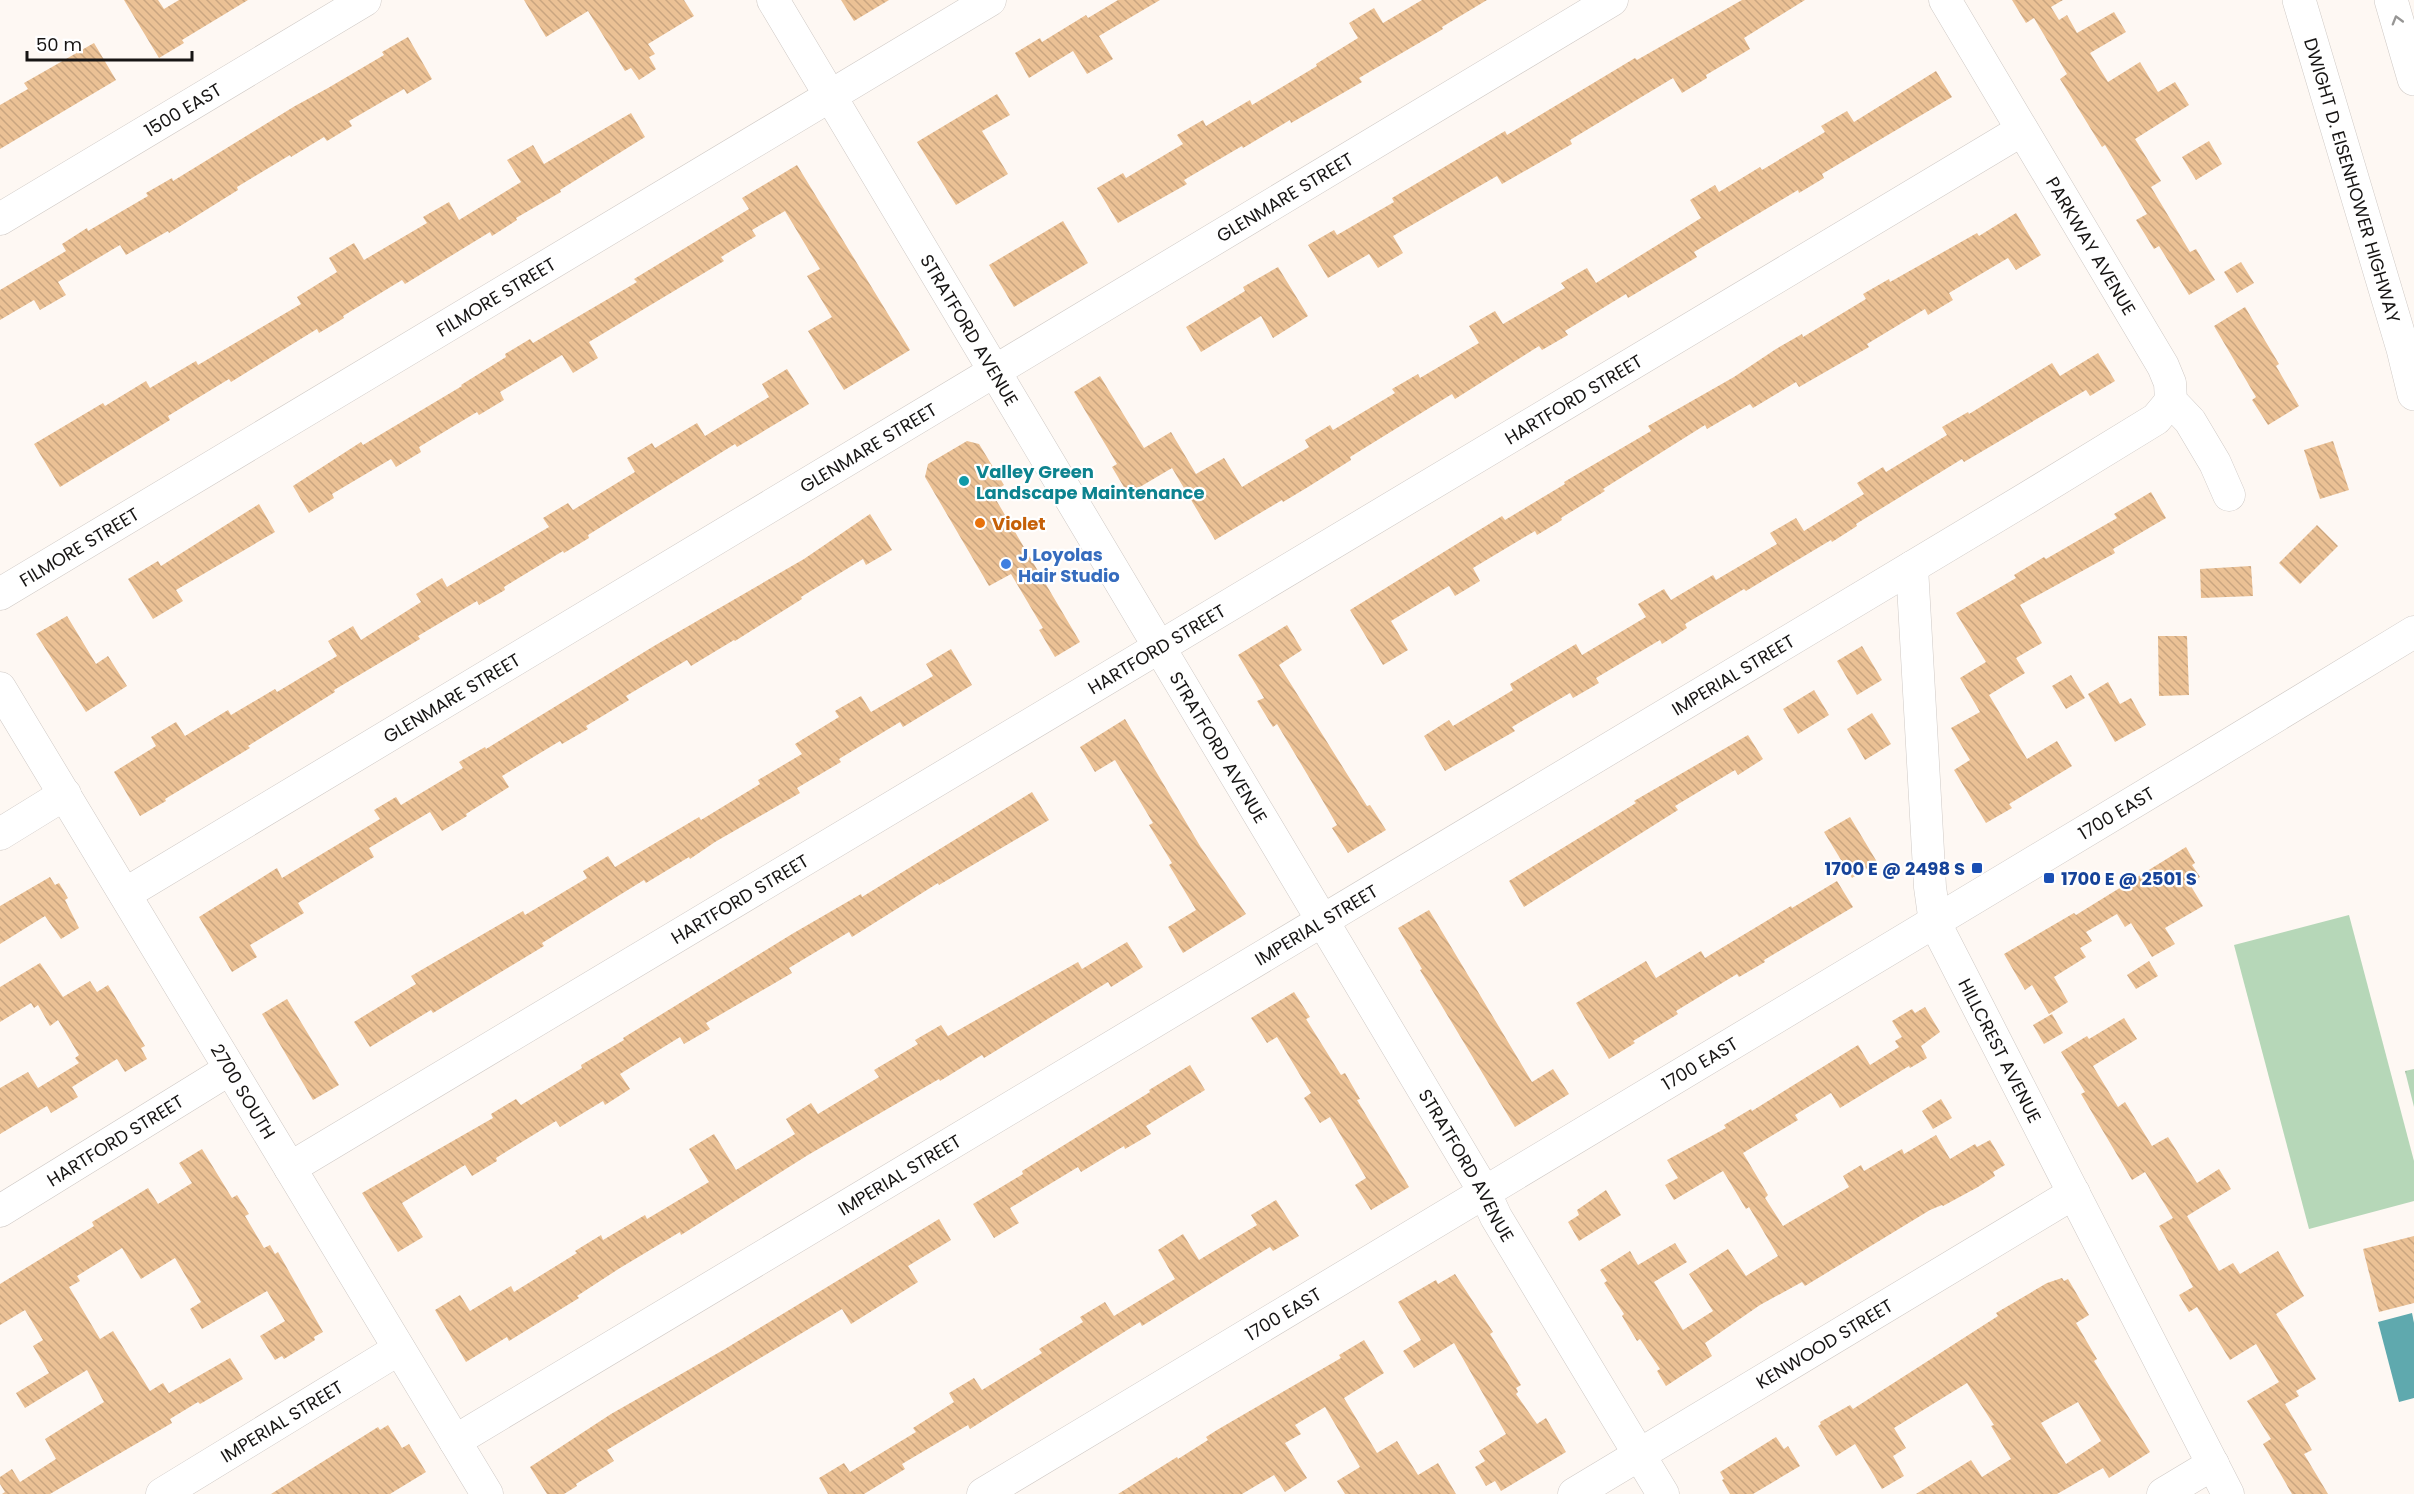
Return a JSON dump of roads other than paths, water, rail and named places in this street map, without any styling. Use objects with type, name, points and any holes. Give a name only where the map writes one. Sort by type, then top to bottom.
[{"type":"highway","name":"DWIGHT D. EISENHOWER HIGHWAY","points":[[2299,0],[2403,349],[2414,394]]},
{"type":"highway","points":[[2391,0],[2414,79]]},
{"type":"street","name":"1500 EAST","points":[[0,219],[365,0]]},
{"type":"street","name":"STRATFORD AVENUE","points":[[773,0],[1485,1193],[1496,1217],[1664,1494]]},
{"type":"street","name":"FILMORE STREET","points":[[0,594],[990,0]]},
{"type":"street","name":"GLENMARE STREET","points":[[125,894],[1612,0]]},
{"type":"street","name":"PARKWAY AVENUE","points":[[1945,0],[2168,374],[2171,401]]},
{"type":"street","name":"HARTFORD STREET","points":[[290,1168],[2022,130]]},
{"type":"street","points":[[2171,401],[2190,421],[2215,463],[2229,495]]},
{"type":"street","name":"IMPERIAL STREET","points":[[455,1441],[1912,567],[2156,419],[2171,401]]},
{"type":"street","name":"HILLCREST AVENUE","points":[[1912,567],[1930,887],[1935,923],[2228,1494]]},
{"type":"street","name":"1700 EAST","points":[[983,1494],[1935,923],[2414,632]]},
{"type":"street","name":"2700 SOUTH","points":[[0,688],[487,1494]]},
{"type":"street","points":[[0,834],[65,794]]},
{"type":"street","name":"HARTFORD STREET","points":[[0,1211],[230,1069]]},
{"type":"street","name":"KENWOOD STREET","points":[[1574,1494],[2074,1193]]},
{"type":"street","name":"IMPERIAL STREET","points":[[162,1494],[399,1349]]},
{"type":"street","points":[[2163,1494],[2212,1464]]},
{"type":"water","points":[[2412,1313],[2414,1398],[2399,1402],[2378,1322]]},
{"type":"place","name":"Valley Green Landscape Maintenance","points":[[964,481]]},
{"type":"place","name":"Violet","points":[[980,523]]},
{"type":"place","name":"J Loyolas Hair Studio","points":[[1006,564]]},
{"type":"place","name":"1700 E @ 2498 S","points":[[1977,868]]},
{"type":"place","name":"1700 E @ 2501 S","points":[[2049,878]]}]
